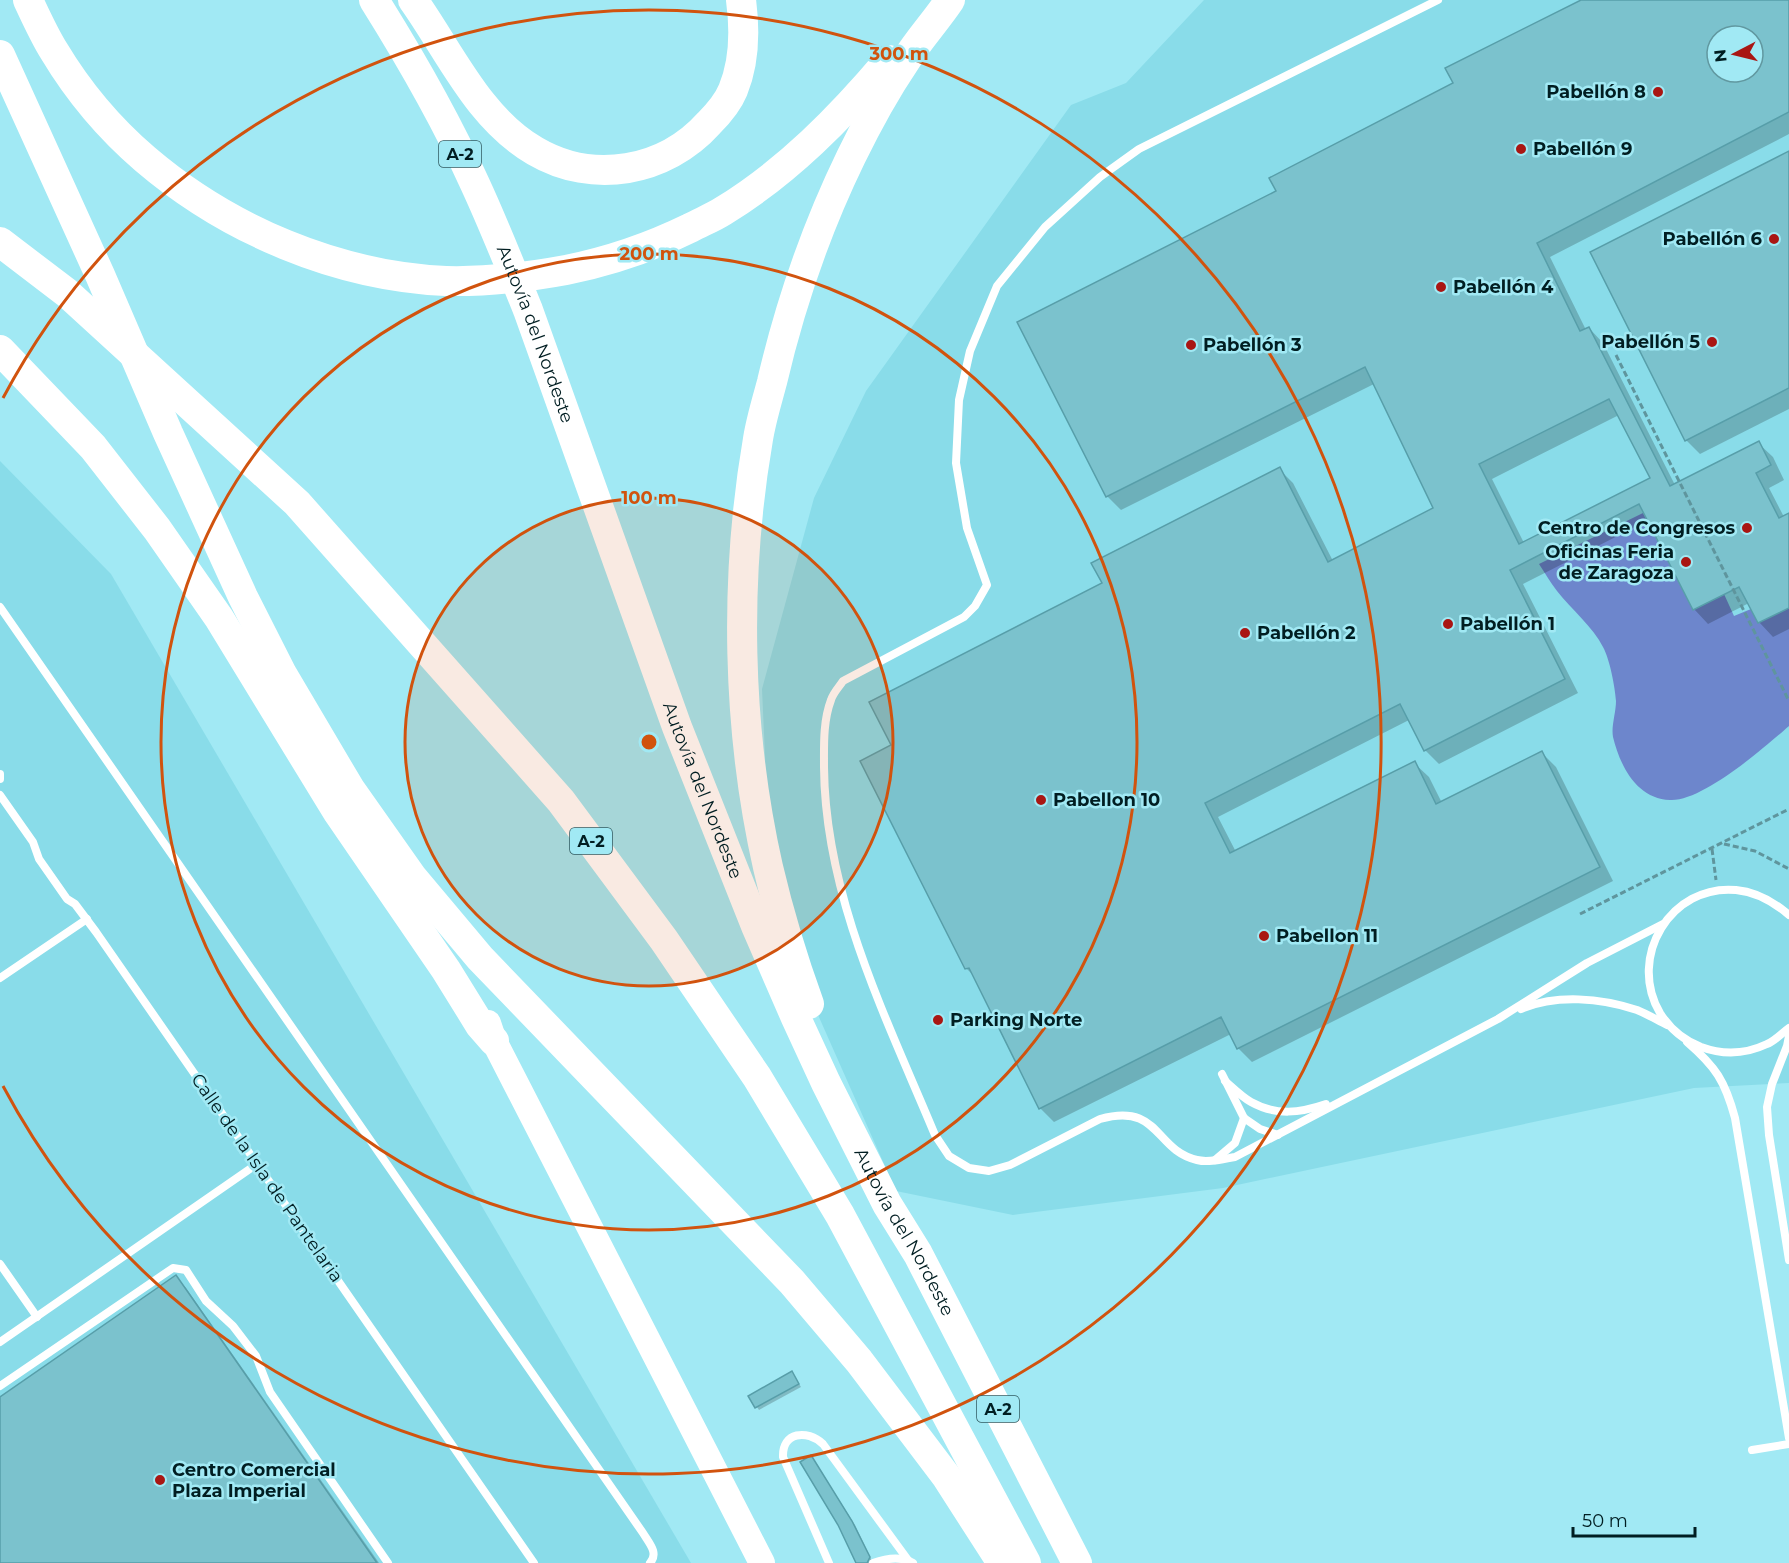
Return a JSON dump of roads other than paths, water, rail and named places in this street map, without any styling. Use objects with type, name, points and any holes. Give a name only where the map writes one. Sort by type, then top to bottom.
[{"type":"highway","points":[[28,0],[53,50],[75,83],[111,125],[146,159],[192,194],[231,218],[288,246],[340,264],[397,276],[447,281],[489,280],[543,274],[624,256],[670,238],[721,212],[762,184],[805,150],[879,72],[938,0]]},
{"type":"highway","name":"Autovía del Nordeste","points":[[374,0],[415,68],[454,141],[500,242],[528,310],[677,727],[756,926],[826,1083],[887,1203],[918,1254],[1077,1563]]},
{"type":"highway","points":[[413,0],[491,115],[534,151],[570,166],[592,171],[621,170],[647,164],[666,156],[684,146],[718,114],[733,91],[742,58],[744,28],[741,0]]},
{"type":"highway","points":[[918,1254],[901,1203],[848,1096],[817,1025],[784,927],[768,867],[758,809],[747,733],[742,641],[746,539],[758,438],[781,343],[808,258],[850,159],[879,102],[907,58],[950,0]]},
{"type":"highway","points":[[0,55],[229,567],[282,674],[344,780],[412,877],[480,958],[792,1282],[859,1361],[946,1476],[1002,1563]]},
{"type":"highway","name":"A-2","points":[[0,242],[67,293],[297,503],[561,801],[664,940],[757,1077],[840,1215],[1026,1563]]},
{"type":"highway","points":[[0,350],[93,447],[158,529],[219,618],[337,811],[440,961],[480,1025],[494,1041]]},
{"type":"main road","points":[[412,877],[429,915],[488,1022],[494,1041],[762,1563]]},
{"type":"lane","points":[[1438,0],[1139,149],[1100,177],[1045,227],[997,286],[969,351],[959,400],[956,463],[967,528],[987,585],[975,606],[964,617],[843,681],[831,698],[825,720],[824,797],[843,898],[860,955],[935,1135],[949,1156],[969,1168],[989,1171],[1010,1165],[1100,1119],[1116,1114],[1133,1116],[1148,1122],[1181,1154],[1199,1161],[1235,1157],[1498,1019],[1528,1006],[1560,1000],[1601,1001],[1638,1010],[1668,1025],[1714,1067],[1725,1086],[1735,1118],[1789,1437]]},
{"type":"lane","points":[[0,607],[643,1533],[654,1553],[650,1563]]},
{"type":"lane","points":[[0,774],[0,779]]},
{"type":"lane","name":"Calle de la Isla de Pantelaria","points":[[0,795],[33,842],[39,859],[67,898],[87,919],[534,1563]]},
{"type":"lane","points":[[1668,1025],[1654,1002],[1648,975],[1651,949],[1663,924],[1678,908],[1696,897],[1717,890],[1737,890],[1756,894],[1774,902],[1789,915]]},
{"type":"lane","points":[[0,978],[87,919]]},
{"type":"lane","points":[[1498,1019],[1579,968],[1663,924]]},
{"type":"lane","points":[[1687,1042],[1714,1052],[1742,1053],[1769,1044],[1789,1028]]},
{"type":"lane","points":[[1789,1036],[1772,1084],[1767,1107],[1769,1135],[1789,1260]]},
{"type":"lane","points":[[1278,1135],[1260,1129],[1244,1118],[1224,1077],[1250,1102],[1282,1113],[1305,1111],[1352,1095]]},
{"type":"lane","points":[[1215,1160],[1235,1143],[1244,1118]]},
{"type":"lane","points":[[0,1342],[257,1164]]},
{"type":"lane","points":[[0,1264],[37,1317]]},
{"type":"lane","points":[[0,1386],[173,1268],[186,1270],[206,1301],[233,1326],[255,1356],[270,1392],[388,1563]]},
{"type":"lane","points":[[829,1563],[783,1457],[785,1444],[799,1435],[808,1434],[824,1444],[911,1561]]},
{"type":"lane","points":[[1752,1450],[1789,1444]]},
{"type":"lane","points":[[873,1563],[896,1558],[911,1561]]},
{"type":"place","name":"Pabellón 8","points":[[1658,92]]},
{"type":"place","name":"Pabellón 9","points":[[1521,149]]},
{"type":"place","name":"Pabellón 6","points":[[1774,239]]},
{"type":"place","name":"Pabellón 4","points":[[1441,287]]},
{"type":"place","name":"Pabellón 5","points":[[1712,342]]},
{"type":"place","name":"Pabellón 3","points":[[1191,345]]},
{"type":"place","name":"Centro de Congresos","points":[[1747,528]]},
{"type":"place","name":"Oficinas Feria de Zaragoza","points":[[1686,562]]},
{"type":"place","name":"Pabellón 1","points":[[1448,624]]},
{"type":"place","name":"Pabellón 2","points":[[1245,633]]},
{"type":"place","name":"Pabellon 10","points":[[1041,800]]},
{"type":"place","name":"Pabellon 11","points":[[1264,936]]},
{"type":"place","name":"Parking Norte","points":[[938,1020]]},
{"type":"place","name":"Centro Comercial Plaza Imperial","points":[[160,1480]]}]
